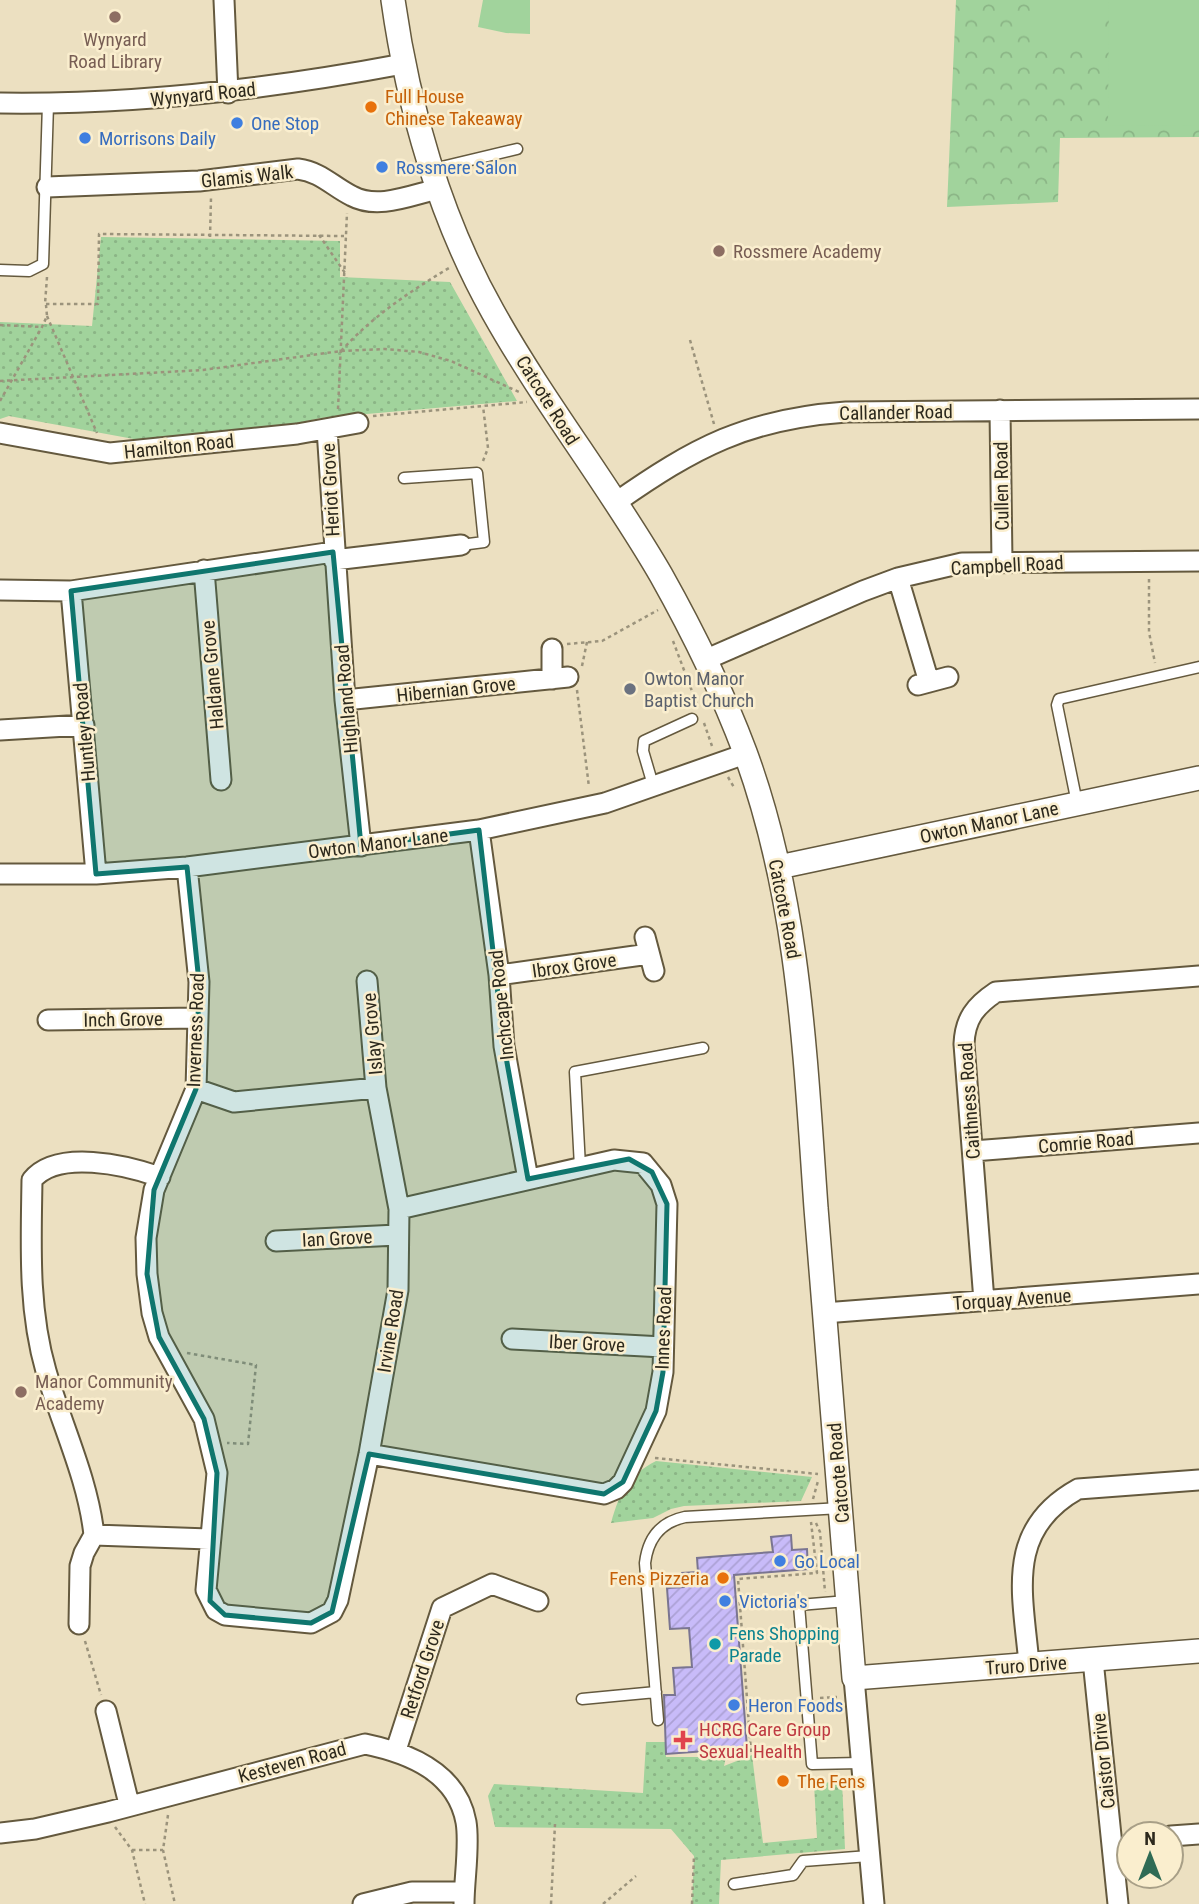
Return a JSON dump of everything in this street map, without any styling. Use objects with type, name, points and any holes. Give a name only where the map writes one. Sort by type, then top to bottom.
[{"type":"street","points":[[224,0],[228,93]]},
{"type":"street","name":"Catcote Road","points":[[393,0],[403,64],[435,179],[467,260],[492,310],[539,387],[660,572],[706,659],[746,754],[779,867],[801,1003],[824,1313],[842,1508],[837,1602],[854,1678],[874,1904]]},
{"type":"street","name":"Wynyard Road","points":[[0,103],[48,104],[228,93],[403,64]]},
{"type":"street","name":"Glamis Walk","points":[[47,187],[212,179],[298,169],[313,171],[350,195],[375,203],[435,179]]},
{"type":"street","name":"Callander Road","points":[[615,503],[719,440],[758,425],[802,415],[1199,409]]},
{"type":"street","name":"Cullen Road","points":[[1000,410],[1002,562]]},
{"type":"street","name":"Hamilton Road","points":[[0,433],[106,452],[136,452],[358,423]]},
{"type":"street","name":"Heriot Grove","points":[[331,428],[333,556]]},
{"type":"street","points":[[0,590],[71,591],[204,570],[461,545]]},
{"type":"street","name":"Highland Road","points":[[333,556],[361,846]]},
{"type":"street","name":"Campbell Road","points":[[706,659],[898,578],[962,564],[1199,561]]},
{"type":"street","name":"Haldane Grove","points":[[204,570],[221,779]]},
{"type":"street","points":[[898,578],[931,682]]},
{"type":"street","name":"Huntley Road","points":[[71,591],[96,874]]},
{"type":"street","points":[[558,647],[569,680]]},
{"type":"street","name":"Hibernian Grove","points":[[345,700],[569,680]]},
{"type":"street","points":[[0,730],[83,725]]},
{"type":"street","name":"Owton Manor Lane","points":[[0,874],[96,874],[187,867],[479,830],[592,806],[746,754]]},
{"type":"street","name":"Owton Manor Lane","points":[[779,867],[1199,778]]},
{"type":"street","name":"Inchcape Road","points":[[479,830],[499,975],[504,1046],[528,1179]]},
{"type":"street","name":"Inverness Road","points":[[187,867],[199,982],[196,1088],[154,1190],[146,1238],[146,1274],[152,1312],[166,1351],[204,1419],[217,1473],[206,1590]]},
{"type":"street","name":"Ibrox Grove","points":[[499,975],[649,954]]},
{"type":"street","name":"Caithness Road","points":[[984,1301],[964,1044],[966,1024],[976,1005],[996,992],[1199,976]]},
{"type":"street","name":"Islay Grove","points":[[367,981],[376,1088]]},
{"type":"street","name":"Inch Grove","points":[[48,1020],[198,1018]]},
{"type":"street","points":[[196,1088],[234,1102],[376,1088]]},
{"type":"street","name":"Irvine Road","points":[[206,1590],[216,1610],[225,1615],[311,1623],[332,1612],[338,1600],[369,1454],[398,1290],[399,1209],[376,1088]]},
{"type":"street","name":"Comrie Road","points":[[973,1151],[1199,1133]]},
{"type":"street","name":"Innes Road","points":[[369,1454],[604,1494],[616,1489],[623,1482],[656,1411],[663,1372],[667,1204],[661,1185],[643,1163],[629,1160],[580,1167],[399,1209]]},
{"type":"street","points":[[79,1625],[73,1596],[83,1553],[94,1535],[85,1491],[45,1370],[36,1326],[31,1284],[32,1180],[45,1167],[57,1163],[122,1166],[160,1177]]},
{"type":"street","name":"Ian Grove","points":[[276,1238],[397,1235]]},
{"type":"street","name":"Torquay Avenue","points":[[824,1313],[1199,1284]]},
{"type":"street","name":"Iber Grove","points":[[512,1339],[663,1346]]},
{"type":"street","points":[[1029,1664],[1021,1570],[1025,1548],[1033,1529],[1049,1510],[1078,1489],[1199,1480]]},
{"type":"street","points":[[94,1535],[209,1539]]},
{"type":"street","name":"Retford Grove","points":[[396,1750],[442,1608],[492,1584],[538,1601]]},
{"type":"street","name":"Truro Drive","points":[[854,1678],[1199,1651]]},
{"type":"street","name":"Caistor Drive","points":[[1093,1660],[1117,1820]]},
{"type":"street","points":[[106,1711],[129,1804]]},
{"type":"street","name":"Kesteven Road","points":[[0,1833],[34,1829],[108,1812],[129,1804],[365,1744],[396,1750],[432,1768],[453,1790],[466,1823],[464,1898]]},
{"type":"street","points":[[363,1904],[412,1892],[464,1898]]},
{"type":"lane","points":[[0,270],[29,271],[42,265],[45,256],[48,104]]},
{"type":"lane","points":[[435,179],[517,149]]},
{"type":"lane","points":[[404,478],[477,473],[484,542],[461,545]]},
{"type":"lane","points":[[1077,803],[1057,705],[1059,699],[1199,667]]},
{"type":"lane","points":[[653,785],[643,751],[643,741],[692,719]]},
{"type":"lane","points":[[580,1167],[575,1072],[703,1048]]},
{"type":"lane","points":[[658,1720],[645,1563],[646,1552],[656,1532],[671,1520],[685,1517],[842,1508]]},
{"type":"lane","points":[[837,1602],[799,1605],[813,1765],[860,1763]]},
{"type":"lane","points":[[582,1699],[656,1692]]},
{"type":"lane","points":[[734,1884],[793,1875],[803,1861],[869,1856]]},
{"type":"path","points":[[210,237],[212,179]]},
{"type":"path","points":[[331,428],[341,351],[350,195]]},
{"type":"path","points":[[46,304],[98,304],[99,234],[344,236]]},
{"type":"path","points":[[319,235],[345,273]]},
{"type":"path","points":[[341,351],[362,328],[408,292],[467,260]]},
{"type":"path","points":[[42,265],[47,271],[47,316],[106,452]]},
{"type":"path","points":[[0,401],[47,316]]},
{"type":"path","points":[[0,325],[42,327]]},
{"type":"path","points":[[690,340],[719,440]]},
{"type":"path","points":[[0,381],[203,370],[341,351],[385,349],[419,352],[451,361],[512,391],[523,392]]},
{"type":"path","points":[[358,423],[367,416],[529,402],[517,383]]},
{"type":"path","points":[[477,473],[488,448],[483,406]]},
{"type":"path","points":[[1150,562],[1149,632],[1158,676]]},
{"type":"path","points":[[558,647],[602,641],[661,608],[657,599]]},
{"type":"path","points":[[670,634],[719,763],[739,795]]},
{"type":"path","points":[[587,642],[569,680],[592,806]]},
{"type":"path","points":[[166,1351],[256,1365],[248,1444],[211,1442]]},
{"type":"path","points":[[655,1458],[818,1474]]},
{"type":"path","points":[[810,1510],[820,1532],[837,1602]]},
{"type":"path","points":[[751,1752],[738,1579],[817,1573],[810,1510]]},
{"type":"path","points":[[79,1625],[106,1711]]},
{"type":"path","points":[[807,1699],[837,1697]]},
{"type":"path","points":[[166,1795],[169,1810],[163,1850],[175,1904]]},
{"type":"path","points":[[108,1812],[111,1822],[132,1850],[145,1904]]},
{"type":"path","points":[[551,1904],[555,1824]]},
{"type":"path","points":[[132,1850],[163,1850]]},
{"type":"path","points":[[692,1904],[694,1856]]},
{"type":"path","points":[[603,1904],[636,1876]]},
{"type":"highlighted area","points":[[333,552],[361,846],[479,830],[504,1046],[528,1179],[629,1159],[652,1172],[667,1204],[663,1372],[656,1411],[623,1482],[604,1494],[369,1454],[332,1612],[311,1623],[225,1615],[210,1601],[217,1473],[204,1419],[159,1337],[147,1274],[154,1190],[196,1089],[199,982],[187,867],[96,874],[71,591]]},
{"type":"green space","points":[[483,0],[530,0],[530,34],[506,33],[478,27]]},
{"type":"green space","points":[[956,0],[1199,0],[1199,137],[1060,138],[1058,202],[947,207]]},
{"type":"green space","points":[[1034,0],[1100,0],[1100,50],[1034,50]]},
{"type":"green space","points":[[1109,0],[1199,0],[1199,126],[1108,125]]},
{"type":"green space","points":[[101,237],[340,241],[340,277],[450,282],[517,401],[321,418],[278,427],[139,440],[9,416],[0,419],[0,322],[92,326]]},
{"type":"green space","points":[[656,1461],[812,1477],[801,1501],[684,1506],[653,1518],[611,1523],[618,1502],[631,1479]]},
{"type":"green space","points":[[646,1742],[665,1742],[666,1757],[726,1757],[724,1766],[752,1755],[763,1843],[817,1838],[814,1784],[842,1781],[845,1849],[721,1860],[719,1904],[692,1904],[694,1856],[671,1829],[495,1827],[488,1796],[494,1784],[643,1793]]},
{"type":"building","name":"Fens Shopping Parade","points":[[791,1535],[792,1550],[807,1549],[808,1569],[734,1575],[747,1748],[666,1754],[664,1695],[675,1695],[673,1668],[692,1667],[689,1628],[670,1629],[667,1588],[684,1587],[682,1573],[698,1572],[697,1558],[773,1552],[771,1537]]},
{"type":"place","name":"Wynyard Road Library","points":[[115,17]]},
{"type":"place","name":"Full House Chinese Takeaway","points":[[371,107]]},
{"type":"place","name":"One Stop","points":[[237,123]]},
{"type":"place","name":"Morrisons Daily","points":[[85,138]]},
{"type":"place","name":"Rossmere Salon","points":[[382,167]]},
{"type":"place","name":"Rossmere Academy","points":[[719,251]]},
{"type":"place","name":"Owton Manor Baptist Church","points":[[630,689]]},
{"type":"place","name":"Manor Community Academy","points":[[21,1392]]},
{"type":"place","name":"Go Local","points":[[780,1561]]},
{"type":"place","name":"Fens Pizzeria","points":[[723,1578]]},
{"type":"place","name":"Victoria's","points":[[725,1601]]},
{"type":"place","name":"Fens Shopping Parade","points":[[715,1644]]},
{"type":"place","name":"Heron Foods","points":[[734,1705]]},
{"type":"place","name":"HCRG Care Group Sexual Health","points":[[683,1740]]},
{"type":"place","name":"The Fens","points":[[783,1781]]}]
